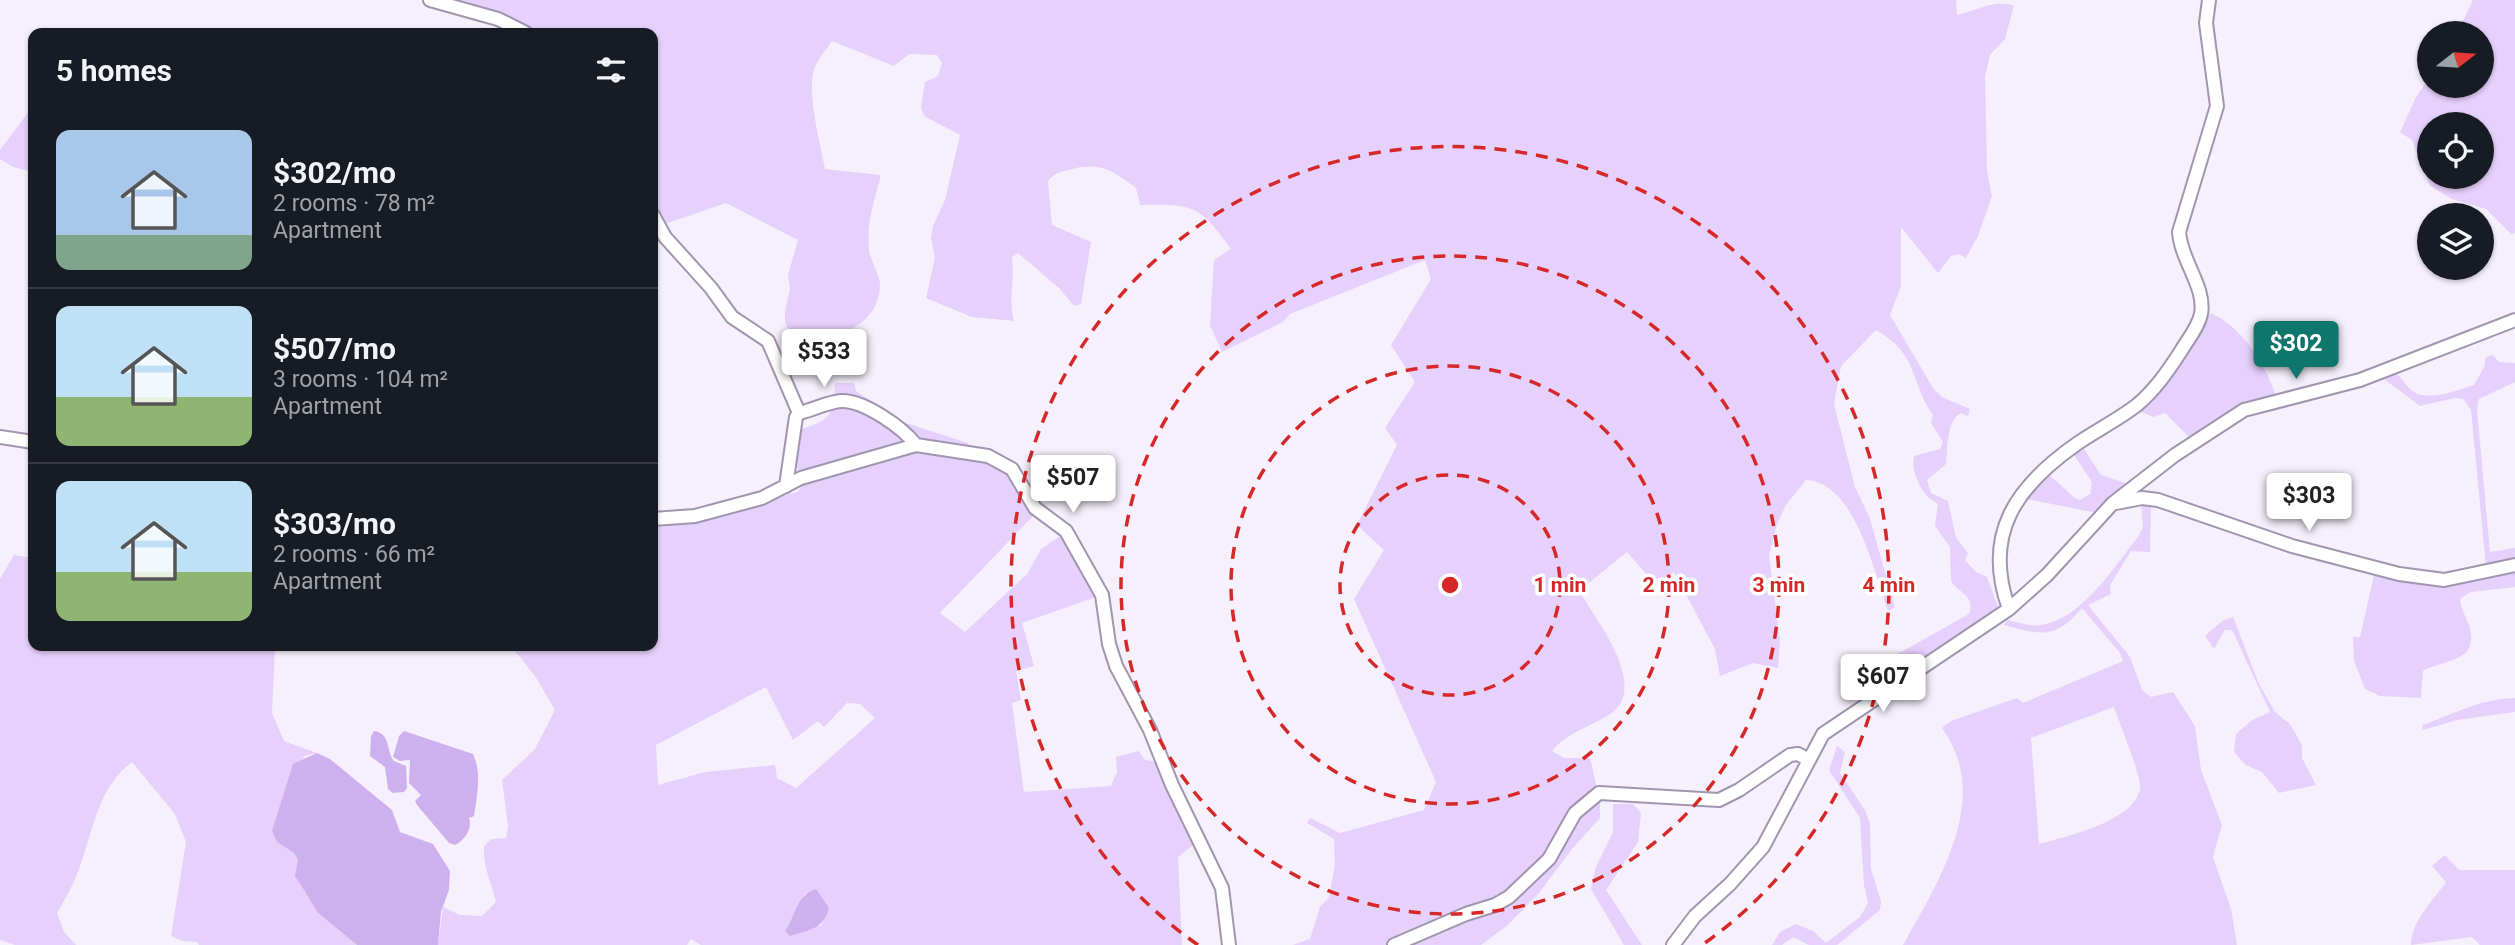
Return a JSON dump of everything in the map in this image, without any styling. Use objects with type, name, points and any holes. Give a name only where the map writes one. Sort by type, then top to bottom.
[{"type":"street","points":[[430,0],[469,9],[514,28]]},
{"type":"street","points":[[2009,610],[1998,573],[2005,523],[2011,511],[2045,470],[2151,393],[2197,326],[2201,313],[2200,294],[2180,247],[2179,232],[2217,106],[2206,23],[2209,0]]},
{"type":"street","points":[[658,224],[665,237],[711,288],[732,317],[768,341],[799,413],[791,436],[786,486]]},
{"type":"street","points":[[1673,945],[1690,921],[1730,884],[1763,847],[1807,760],[1829,729],[2009,610],[2047,575],[2113,503],[2190,444],[2244,410],[2361,380],[2515,320]]},
{"type":"street","points":[[799,413],[846,401],[898,426],[916,445]]},
{"type":"street","points":[[0,437],[28,441]]},
{"type":"street","points":[[658,519],[695,516],[762,498],[801,478],[916,445],[947,452],[972,452],[1002,462],[1012,469],[1035,508],[1066,531],[1105,602],[1109,644],[1116,666],[1150,730],[1172,785],[1222,888],[1229,945]]},
{"type":"street","points":[[790,462],[801,478]]},
{"type":"street","points":[[2113,503],[2142,498],[2158,500],[2292,546],[2427,579],[2445,580],[2515,565]]},
{"type":"street","points":[[1394,945],[1509,897],[1549,859],[1575,813],[1599,793],[1719,800],[1739,790],[1790,755],[1798,754],[1807,760]]},
{"type":"shaded area","points":[[443,0],[1956,0],[1957,15],[1992,5],[2014,5],[2005,39],[1990,55],[1985,77],[1987,171],[1992,196],[1978,236],[1966,258],[1959,254],[1951,256],[1938,273],[1901,227],[1901,286],[1890,315],[1933,388],[1942,397],[1970,409],[1968,416],[1961,413],[1953,422],[1946,464],[1927,480],[1931,493],[1948,501],[1956,538],[1968,553],[1965,560],[1976,572],[1987,577],[1999,609],[1885,684],[1881,678],[1885,661],[1969,614],[1970,603],[1951,581],[1950,547],[1935,526],[1938,504],[1927,496],[1914,470],[1914,456],[1940,449],[1943,442],[1931,423],[1933,415],[1925,403],[1907,358],[1890,339],[1876,330],[1841,366],[1834,404],[1855,487],[1869,516],[1895,607],[1888,611],[1869,553],[1850,512],[1838,496],[1823,485],[1806,480],[1786,505],[1777,524],[1769,555],[1780,641],[1778,668],[1753,663],[1720,676],[1715,649],[1674,572],[1655,584],[1627,552],[1579,591],[1617,655],[1623,673],[1624,690],[1620,704],[1607,716],[1578,731],[1552,751],[1564,758],[1590,758],[1600,801],[1600,818],[1572,849],[1539,893],[1508,925],[1481,945],[1293,945],[1310,939],[1320,907],[1329,897],[1335,865],[1334,839],[1307,823],[1310,818],[1340,833],[1424,810],[1436,782],[1354,599],[1384,550],[1357,525],[1397,445],[1385,428],[1415,382],[1391,345],[1431,279],[1425,260],[1290,314],[1283,322],[1222,352],[1210,325],[1214,260],[1231,249],[1220,234],[1203,215],[1194,210],[1173,205],[1140,205],[1136,188],[1120,177],[1100,167],[1083,167],[1058,173],[1048,181],[1052,225],[1091,242],[1081,304],[1074,306],[1059,288],[1018,253],[1012,257],[1014,321],[972,317],[926,298],[935,258],[931,238],[933,226],[945,200],[960,135],[924,116],[921,107],[925,82],[938,76],[942,63],[937,55],[909,54],[894,66],[832,41],[815,66],[812,80],[817,132],[825,169],[881,175],[868,240],[880,285],[878,300],[862,322],[838,336],[797,348],[785,322],[785,311],[790,289],[788,275],[798,240],[726,203],[665,224],[658,210],[658,28],[525,28],[498,13],[469,3]]},
{"type":"shaded area","points":[[2473,0],[2515,0],[2515,232],[2512,235],[2494,217],[2494,203],[2466,203],[2435,189],[2494,189],[2494,112],[2417,112],[2417,153],[2412,140],[2400,132],[2416,97],[2494,98],[2494,21],[2463,21]]},
{"type":"shaded area","points":[[28,113],[28,171],[13,167],[0,159],[0,150]]},
{"type":"shaded area","points":[[2211,313],[2243,337],[2266,372],[2276,396],[2242,407],[2191,439],[2165,413],[2154,417],[2141,412],[2163,387]]},
{"type":"shaded area","points":[[2493,355],[2499,362],[2515,363],[2515,382],[2479,399],[2477,410],[2490,552],[2515,548],[2515,587],[2471,592],[2460,599],[2470,630],[2471,644],[2462,656],[2423,671],[2421,698],[2380,696],[2365,689],[2354,661],[2353,637],[2360,637],[2374,575],[2446,585],[2487,577],[2471,410],[2463,399],[2455,398],[2420,406],[2384,379],[2397,374],[2418,394],[2446,393],[2474,385],[2484,367],[2486,357]]},
{"type":"shaded area","points":[[835,383],[854,383],[856,391],[906,423],[968,443],[968,456],[1004,470],[1035,514],[940,613],[965,632],[1028,573],[1041,549],[1062,535],[1096,597],[1022,623],[1034,666],[1016,671],[1021,700],[1012,703],[1024,792],[1111,786],[1117,772],[1116,757],[1139,751],[1145,760],[1159,762],[1197,842],[1178,857],[1182,945],[701,945],[691,939],[687,945],[438,945],[443,907],[460,915],[482,916],[496,902],[486,868],[484,846],[491,839],[506,838],[508,826],[502,780],[535,749],[555,710],[535,676],[515,651],[658,651],[658,522],[798,492],[805,480],[794,463],[795,431],[822,421],[831,411]],"holes":[[[766,687],[793,740],[818,721],[824,727],[847,703],[860,704],[875,718],[796,788],[777,778],[775,765],[705,772],[658,785],[656,745]],[[805,893],[828,912],[821,926],[791,923]]]},
{"type":"shaded area","points":[[2082,446],[2101,475],[2128,484],[2097,513],[2027,499],[2047,473],[2075,498],[2080,500],[2090,494],[2092,482],[2072,452]]},
{"type":"shaded area","points":[[2151,501],[2150,552],[2131,551],[2110,585],[2111,594],[2088,605],[2130,657],[2142,690],[2151,697],[2173,692],[2195,726],[2201,770],[2222,825],[2213,857],[2231,909],[2237,945],[1903,945],[1944,867],[1955,839],[1961,811],[1962,783],[1956,755],[1942,728],[1951,721],[2017,698],[2023,703],[2123,661],[2120,653],[2082,608],[2063,626],[2046,632],[2003,625],[2008,620],[2041,625],[2070,613],[2084,602],[2138,537],[2143,527],[2141,502]],"holes":[[[2114,707],[2140,783],[2135,800],[2113,819],[2039,844],[2031,738]]]},
{"type":"shaded area","points":[[14,555],[28,557],[28,651],[275,651],[272,713],[284,741],[317,753],[304,756],[277,842],[294,853],[298,860],[299,883],[318,913],[357,945],[199,945],[198,942],[183,941],[171,936],[186,842],[175,814],[132,762],[111,784],[104,797],[77,875],[57,913],[64,932],[76,945],[15,945],[0,940],[0,579]]},
{"type":"shaded area","points":[[2233,617],[2259,684],[2275,712],[2290,724],[2302,745],[2302,758],[2316,785],[2279,793],[2262,772],[2246,765],[2234,752],[2236,734],[2251,721],[2270,712],[2232,630],[2225,630],[2214,649],[2205,636],[2222,621]]},
{"type":"shaded area","points":[[2515,698],[2515,712],[2457,720],[2423,730],[2422,725],[2467,708],[2490,701]]},
{"type":"shaded area","points":[[374,731],[386,739],[394,761],[406,766],[407,788],[404,792],[393,793],[388,789],[385,767],[370,756],[371,736]]},
{"type":"shaded area","points":[[404,731],[473,754],[478,777],[474,816],[469,818],[467,834],[455,845],[449,843],[417,805],[415,801],[421,795],[409,783],[410,760],[400,761],[393,757],[399,736]]},
{"type":"shaded area","points":[[1837,746],[1845,752],[1840,773],[1865,810],[1870,824],[1871,869],[1881,901],[1880,910],[1837,945],[1809,945],[1793,937],[1782,945],[1772,945],[1780,932],[1796,924],[1813,931],[1826,943],[1860,917],[1868,903],[1864,885],[1860,818],[1829,770]]},
{"type":"shaded area","points":[[317,753],[330,759],[392,810],[400,832],[433,844],[450,871],[449,890],[441,912],[438,945],[357,945],[318,913],[295,876],[298,860],[294,853],[277,842],[272,831],[293,764]]},
{"type":"shaded area","points":[[1613,804],[1633,804],[1641,813],[1638,842],[1606,890],[1642,945],[1624,945],[1591,889],[1595,869],[1613,832]]},
{"type":"shaded area","points":[[2445,855],[2459,870],[2515,870],[2515,945],[2480,945],[2472,937],[2411,945],[2419,919],[2446,882],[2432,866]]},
{"type":"shaded area","points":[[816,889],[829,908],[827,915],[815,928],[790,936],[785,931],[797,907],[804,896]]}]
